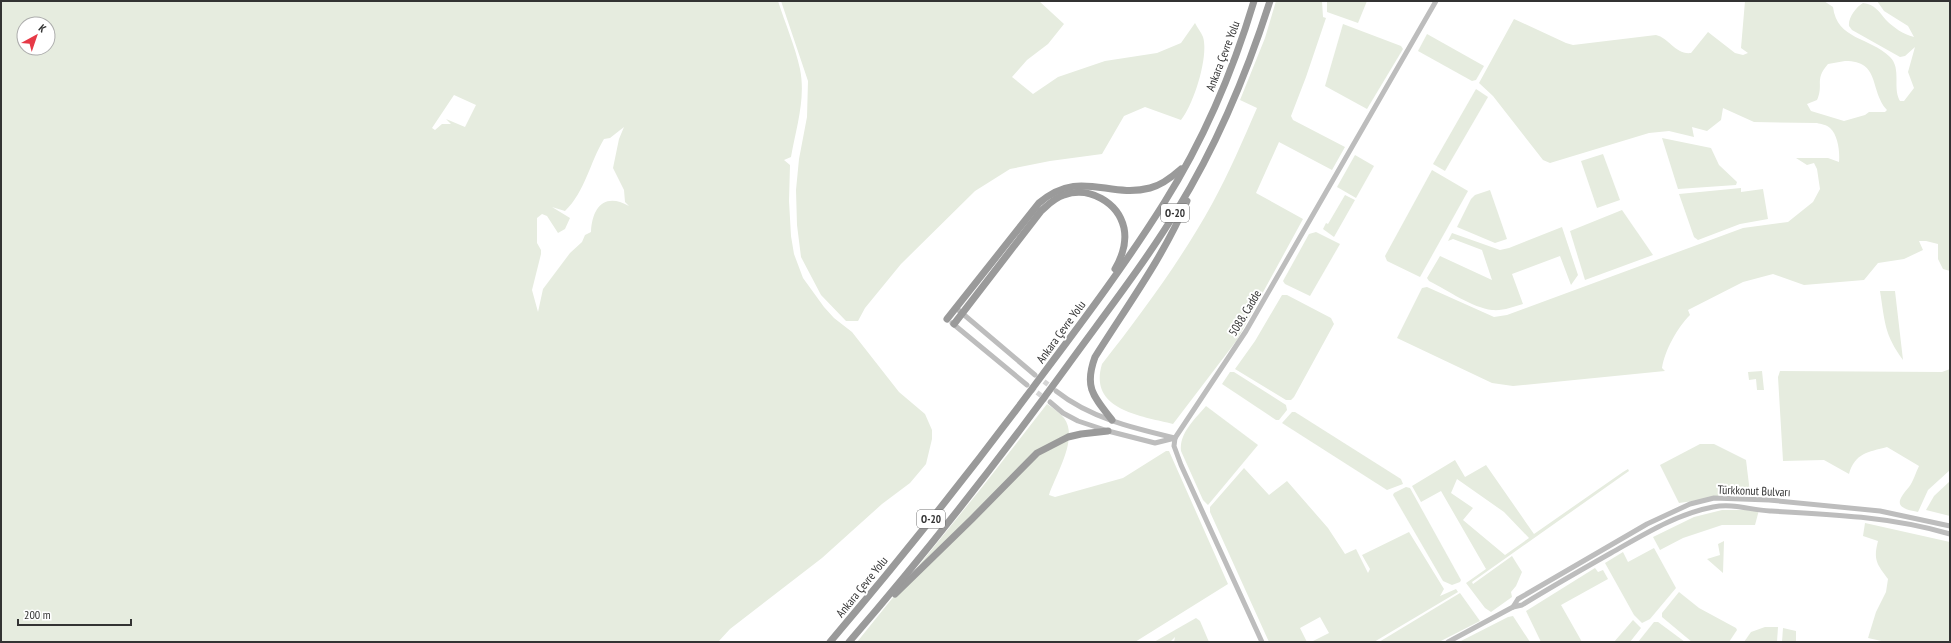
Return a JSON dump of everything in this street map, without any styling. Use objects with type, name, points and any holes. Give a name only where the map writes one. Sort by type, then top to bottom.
[{"type":"highway","name":"Ankara Çevre Yolu","points":[[830,642],[996,437],[1093,307],[1153,221],[1184,168],[1223,88],[1254,1]]},
{"type":"highway","name":"Ankara Çevre Yolu","points":[[849,642],[957,511],[1041,402],[1153,247],[1198,172],[1236,94],[1270,1]]},
{"type":"highway","points":[[947,320],[1039,203],[1057,190],[1081,185],[1129,190],[1150,188],[1158,185],[1184,168]]},
{"type":"highway","points":[[1112,420],[1098,403],[1091,390],[1089,373],[1095,357],[1153,264],[1181,215],[1198,172]]},
{"type":"highway","points":[[954,324],[1041,211],[1053,200],[1064,195],[1076,193],[1089,193],[1109,203],[1116,211],[1124,228],[1124,250],[1120,261],[1093,307]]},
{"type":"highway","points":[[870,617],[972,519],[1037,453],[1068,437],[1108,431]]},
{"type":"street","name":"5088. Cadde","points":[[1176,438],[1246,331],[1436,1]]},
{"type":"street","points":[[956,308],[1035,375]]},
{"type":"street","points":[[947,320],[954,324],[1027,385]]},
{"type":"street","points":[[1056,391],[1070,402],[1087,412],[1176,438]]},
{"type":"street","points":[[1050,402],[1062,413],[1078,421],[1108,431],[1155,443],[1176,438]]},
{"type":"street","points":[[1176,438],[1174,446],[1181,465],[1262,642]]},
{"type":"street","name":"Türkkonut Bulvarı","points":[[1513,607],[1518,599],[1647,524],[1690,504],[1714,498],[1775,501],[1880,511],[1950,526]]},
{"type":"street","points":[[1761,509],[1762,501]]},
{"type":"street","points":[[1775,501],[1776,510]]},
{"type":"street","name":"Türkkonut Bulvarı","points":[[1448,642],[1513,607],[1522,605],[1652,530],[1692,512],[1714,506],[1736,505],[1761,509],[1888,520],[1950,534]]},
{"type":"shaded area","points":[[1,1],[778,1],[795,52],[802,80],[800,113],[791,157],[784,160],[790,165],[789,201],[791,236],[794,254],[803,278],[824,307],[834,318],[852,332],[899,392],[925,414],[932,430],[932,439],[926,464],[910,483],[882,504],[822,558],[730,629],[718,642],[1,642]],"holes":[[[454,95],[476,105],[465,127],[446,119],[451,124],[442,124],[435,130],[432,128]],[[624,127],[619,139],[613,168],[624,190],[625,202],[629,206],[621,202],[613,201],[607,201],[601,204],[594,215],[591,232],[585,235],[582,242],[570,253],[543,289],[538,312],[532,290],[541,254],[541,250],[537,243],[537,218],[542,214],[547,216],[558,233],[565,229],[570,218],[552,207],[565,211],[578,195],[604,139],[610,138]]]},
{"type":"shaded area","points":[[781,1],[1039,1],[1064,24],[1048,44],[1027,60],[1012,77],[1033,94],[1058,77],[1105,61],[1157,53],[1181,43],[1195,23],[1203,37],[1204,56],[1195,92],[1186,113],[1181,120],[1145,107],[1124,116],[1102,154],[1050,161],[1010,169],[975,191],[901,264],[865,308],[858,321],[846,321],[821,295],[801,257],[797,225],[796,190],[799,159],[807,117],[808,81]]},
{"type":"shaded area","points":[[1276,1],[1322,1],[1323,17],[1326,18],[1291,116],[1293,120],[1345,147],[1332,170],[1279,142],[1256,193],[1303,219],[1237,340],[1173,424],[1133,414],[1110,401],[1103,392],[1100,379],[1102,364],[1174,266],[1212,204],[1230,168],[1257,108],[1240,100],[1265,38]]},
{"type":"shaded area","points":[[1327,1],[1367,1],[1358,23],[1327,12]]},
{"type":"shaded area","points":[[1745,1],[1824,1],[1833,7],[1836,18],[1841,26],[1856,37],[1882,50],[1894,62],[1896,67],[1898,96],[1900,101],[1904,101],[1914,88],[1908,72],[1915,47],[1905,56],[1900,57],[1852,30],[1849,26],[1851,16],[1863,3],[1871,5],[1895,28],[1914,37],[1908,26],[1884,11],[1877,1],[1950,1],[1950,271],[1943,269],[1938,259],[1938,244],[1919,241],[1923,250],[1904,259],[1878,263],[1864,280],[1804,285],[1773,274],[1743,282],[1688,310],[1690,315],[1676,333],[1666,354],[1662,368],[1665,371],[1513,386],[1492,383],[1397,338],[1422,288],[1427,287],[1494,317],[1507,315],[1743,228],[1788,222],[1813,202],[1820,189],[1817,169],[1814,163],[1807,165],[1796,158],[1828,158],[1839,162],[1837,139],[1833,131],[1827,126],[1817,123],[1754,122],[1723,108],[1721,120],[1707,131],[1692,127],[1694,137],[1669,131],[1649,133],[1550,163],[1543,160],[1493,96],[1479,83],[1514,19],[1573,45],[1656,35],[1665,39],[1677,49],[1686,53],[1691,53],[1708,32],[1735,53],[1743,55],[1748,53],[1741,48]],"holes":[[[1845,61],[1856,62],[1864,66],[1869,71],[1878,94],[1887,110],[1885,112],[1869,112],[1865,115],[1844,121],[1811,111],[1807,104],[1817,100],[1820,90],[1821,74],[1828,64]]]},
{"type":"shaded area","points":[[1343,24],[1401,46],[1403,49],[1367,109],[1325,86]]},
{"type":"shaded area","points":[[1427,34],[1484,66],[1476,80],[1472,81],[1418,51]]},
{"type":"shaded area","points":[[1476,89],[1488,97],[1445,171],[1433,164]]},
{"type":"shaded area","points":[[1662,138],[1711,148],[1719,165],[1737,182],[1736,185],[1678,189]]},
{"type":"shaded area","points":[[1603,154],[1620,200],[1597,208],[1581,161]]},
{"type":"shaded area","points":[[1355,155],[1374,166],[1356,198],[1337,187]]},
{"type":"shaded area","points":[[1432,170],[1468,191],[1420,277],[1387,261],[1385,256]]},
{"type":"shaded area","points":[[1741,188],[1741,192],[1763,189],[1768,219],[1740,224],[1698,240],[1694,237],[1679,194]]},
{"type":"shaded area","points":[[1490,190],[1507,239],[1495,243],[1457,227],[1471,199],[1475,195]]},
{"type":"shaded area","points":[[1345,195],[1355,200],[1334,237],[1323,229],[1326,223],[1328,224]]},
{"type":"shaded area","points":[[1622,210],[1653,255],[1585,280],[1570,231]]},
{"type":"shaded area","points":[[1562,227],[1578,275],[1571,285],[1560,256],[1512,274],[1523,304],[1500,310],[1485,309],[1460,298],[1429,281],[1427,278],[1440,256],[1492,280],[1482,250],[1453,239],[1448,241],[1452,233],[1500,250],[1509,248]]},
{"type":"shaded area","points":[[1316,232],[1340,244],[1310,296],[1285,284],[1283,281],[1309,234]]},
{"type":"shaded area","points":[[1880,291],[1895,291],[1903,360],[1892,343],[1886,327]]},
{"type":"shaded area","points":[[1282,295],[1287,295],[1331,318],[1334,324],[1291,400],[1286,400],[1235,369],[1255,341]]},
{"type":"shaded area","points":[[1950,369],[1950,470],[1928,490],[1918,512],[1905,509],[1900,504],[1900,501],[1901,497],[1912,482],[1919,466],[1887,447],[1863,454],[1855,462],[1849,474],[1824,460],[1783,461],[1778,377],[1780,371],[1942,372]]},
{"type":"shaded area","points":[[1762,371],[1764,390],[1757,390],[1756,379],[1749,380],[1748,372]]},
{"type":"shaded area","points":[[1230,372],[1234,372],[1286,405],[1287,410],[1279,420],[1276,420],[1222,384]]},
{"type":"shaded area","points":[[1047,404],[1064,418],[1068,426],[1069,436],[1065,456],[1049,495],[1055,497],[1123,478],[1166,451],[1169,451],[1228,584],[1135,642],[857,642],[983,486]]},
{"type":"shaded area","points":[[1206,406],[1258,445],[1208,505],[1203,500],[1181,451],[1181,444],[1185,432]]},
{"type":"shaded area","points":[[1292,412],[1295,412],[1401,479],[1403,484],[1387,490],[1282,423]]},
{"type":"shaded area","points":[[1700,444],[1714,444],[1746,460],[1750,493],[1679,503],[1660,465]]},
{"type":"shaded area","points":[[1455,460],[1465,477],[1486,465],[1534,534],[1623,472],[1628,469],[1629,471],[1472,582],[1473,584],[1512,556],[1522,572],[1516,586],[1511,592],[1512,597],[1491,612],[1485,608],[1466,583],[1486,569],[1441,491],[1421,502],[1412,486]],"holes":[[[1457,479],[1504,512],[1529,538],[1505,555],[1463,520],[1473,508],[1451,493]]]},
{"type":"shaded area","points":[[1244,468],[1269,495],[1287,481],[1328,528],[1345,554],[1356,549],[1368,573],[1370,569],[1362,555],[1409,532],[1444,589],[1440,596],[1456,589],[1458,592],[1374,642],[1311,642],[1329,633],[1320,617],[1300,628],[1307,642],[1269,642],[1210,512],[1210,507]]},
{"type":"shaded area","points":[[1950,481],[1950,516],[1926,510],[1934,496]]},
{"type":"shaded area","points":[[1406,487],[1410,488],[1461,580],[1460,582],[1452,585],[1443,581],[1393,495]]},
{"type":"shaded area","points":[[1722,510],[1759,510],[1755,525],[1722,525],[1683,538],[1660,550],[1653,537],[1694,517]]},
{"type":"shaded area","points":[[1865,523],[1950,542],[1950,642],[1886,642],[1868,638],[1876,612],[1886,592],[1888,579],[1877,562],[1876,553],[1878,541],[1863,536]]},
{"type":"shaded area","points":[[1724,541],[1723,573],[1707,559],[1720,555],[1718,544]]},
{"type":"shaded area","points":[[1654,548],[1676,588],[1650,619],[1642,623],[1634,615],[1605,563],[1623,552],[1628,562]]},
{"type":"shaded area","points":[[1595,568],[1598,572],[1603,570],[1608,579],[1561,605],[1582,642],[1541,642],[1526,611]]},
{"type":"shaded area","points":[[1679,592],[1699,608],[1736,628],[1737,630],[1729,642],[1692,642],[1662,617],[1662,613]]},
{"type":"shaded area","points":[[1460,593],[1480,621],[1439,642],[1379,642]]},
{"type":"shaded area","points":[[1513,616],[1530,642],[1459,642],[1508,617]]},
{"type":"shaded area","points":[[1196,618],[1200,621],[1209,642],[1174,642],[1175,637],[1170,642],[1154,642]]},
{"type":"shaded area","points":[[1633,620],[1641,628],[1630,642],[1614,642]]},
{"type":"shaded area","points":[[1654,622],[1658,622],[1685,642],[1638,642]]},
{"type":"shaded area","points":[[1765,627],[1778,627],[1777,642],[1744,642],[1751,632]]},
{"type":"shaded area","points":[[1783,628],[1796,631],[1796,642],[1782,642]]},
{"type":"tunnel","points":[[1038,377],[1054,389]]},
{"type":"tunnel","points":[[1031,388],[1050,402]]}]
